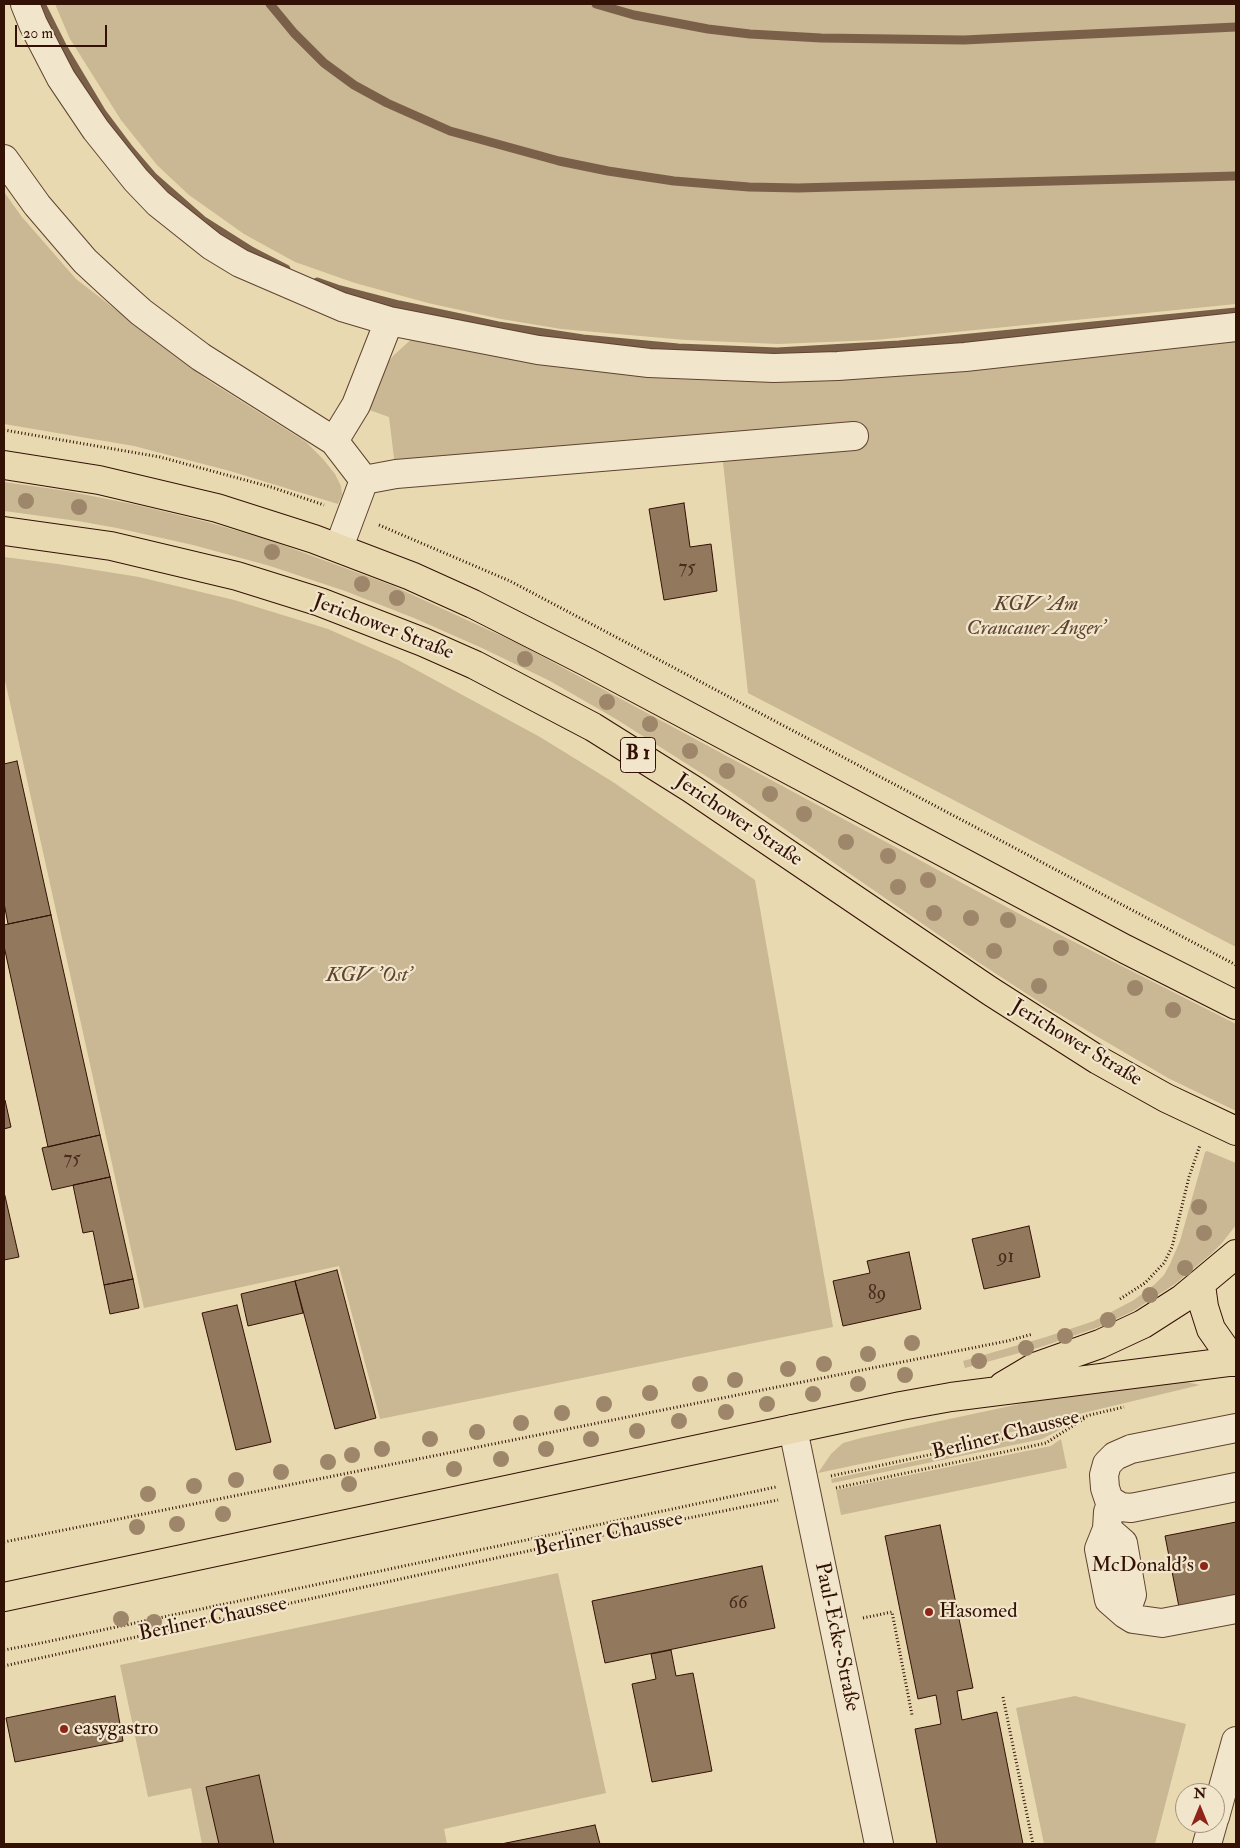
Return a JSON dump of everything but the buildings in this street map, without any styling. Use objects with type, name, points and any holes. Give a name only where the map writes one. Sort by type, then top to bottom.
[{"type":"main road","points":[[4,465],[50,471],[185,500],[290,530],[339,547],[435,586],[519,627],[1125,949],[1236,1005]]},
{"type":"main road","name":"Jerichower Straße","points":[[4,531],[110,546],[237,576],[320,602],[423,642],[475,665],[593,727],[683,784],[990,991],[1098,1060],[1166,1098],[1236,1131]]},
{"type":"main road","name":"Berliner Chaussee","points":[[993,1392],[1036,1367],[1121,1335],[1162,1312],[1201,1285],[1236,1254]]},
{"type":"main road","name":"Berliner Chaussee","points":[[4,1598],[909,1405],[993,1392],[1236,1363],[1211,1329],[1204,1307],[1201,1285]]},
{"type":"street","points":[[25,4],[33,24],[61,78],[96,130],[136,180],[158,203],[212,246],[240,263],[342,307],[389,321],[538,350],[649,363],[774,368],[838,366],[965,357],[1236,327]]},
{"type":"street","points":[[4,159],[37,205],[85,260],[141,312],[201,357],[334,441],[364,480]]},
{"type":"street","points":[[334,441],[356,405],[389,321]]},
{"type":"street","points":[[364,480],[396,474],[854,436]]},
{"type":"street","points":[[339,547],[364,480]]},
{"type":"street","points":[[1236,1428],[1130,1449],[1115,1456],[1107,1464],[1104,1476],[1109,1500],[1107,1529],[1123,1544],[1132,1596],[1125,1614],[1139,1620],[1162,1623],[1236,1609]]},
{"type":"street","name":"Paul-Ecke-Straße","points":[[793,1429],[879,1844]]},
{"type":"street","points":[[1109,1500],[1121,1507],[1132,1508],[1236,1487]]},
{"type":"street","points":[[1224,1783],[1236,1741]]},
{"type":"path","points":[[1117,1301],[1145,1283],[1164,1263],[1172,1247],[1201,1142]]},
{"type":"path","points":[[4,1542],[979,1346],[1038,1332]]},
{"type":"path","name":"Berliner Chaussee","points":[[4,1650],[805,1488],[1046,1442],[1090,1415],[1040,1431],[805,1488],[549,1547],[4,1666]]},
{"type":"path","points":[[833,1624],[892,1612],[912,1715]]},
{"type":"path","points":[[1003,1697],[1033,1844]]},
{"type":"green space","points":[[55,4],[1236,4],[1236,304],[875,340],[778,344],[686,340],[561,329],[501,319],[428,303],[355,283],[295,262],[244,234],[189,195],[157,165],[121,120],[70,39]]},
{"type":"green space","points":[[4,192],[22,217],[76,279],[206,379],[306,442],[335,474],[341,486],[342,495],[338,504],[230,471],[134,446],[4,424]]},
{"type":"green space","name":"KGV 'Am Craucauer Anger'","points":[[415,336],[601,366],[1236,337],[1236,947],[748,693],[722,453],[865,445],[864,433],[395,466],[389,417],[364,408],[381,371],[394,355]]},
{"type":"green space","points":[[4,482],[67,491],[137,505],[207,522],[269,540],[391,585],[519,644],[1027,918],[1236,1024],[1236,1111],[1168,1078],[1047,1007],[978,962],[731,792],[616,719],[550,681],[414,618],[345,591],[270,566],[193,545],[117,528],[4,511]]},
{"type":"green space","name":"KGV 'Ost'","points":[[4,557],[139,577],[234,600],[328,629],[398,660],[540,737],[613,782],[755,880],[833,1327],[380,1419],[339,1266],[144,1308],[4,676]]},
{"type":"green space","points":[[1207,1151],[1236,1163],[1236,1225],[1211,1254],[1175,1284],[1133,1311],[1099,1327],[1041,1347],[965,1368],[963,1361],[1094,1321],[1134,1300],[1155,1284],[1164,1275],[1180,1241],[1205,1152]]},
{"type":"green space","points":[[1182,1381],[1200,1385],[1083,1413],[1035,1427],[818,1473],[831,1454],[843,1443],[861,1438],[1080,1391]]},
{"type":"green space","points":[[1065,1427],[1042,1439],[832,1483],[831,1479],[1041,1434]]},
{"type":"green space","points":[[1061,1439],[1067,1468],[841,1515],[836,1490],[1051,1446]]},
{"type":"green space","points":[[558,1573],[606,1793],[444,1829],[447,1844],[202,1844],[191,1788],[148,1797],[120,1665]]},
{"type":"green space","points":[[1075,1696],[1186,1724],[1155,1844],[1044,1844],[1016,1708]]},
{"type":"waterway","points":[[41,4],[62,46],[102,113],[153,177],[202,220],[251,251],[286,269]]},
{"type":"waterway","points":[[270,4],[294,33],[324,63],[354,85],[387,103],[450,131],[559,161],[608,171],[674,181],[749,187],[798,188],[1236,176]]},
{"type":"waterway","points":[[596,4],[634,15],[708,29],[750,34],[821,38],[964,40],[1236,27]]},
{"type":"waterway","points":[[317,282],[399,305],[498,326],[583,339],[678,348],[777,352],[899,345],[1236,312]]},
{"type":"place","name":"McDonald's","points":[[1204,1566]]},
{"type":"place","name":"Hasomed","points":[[929,1612]]},
{"type":"place","name":"easygastro","points":[[64,1729]]}]
